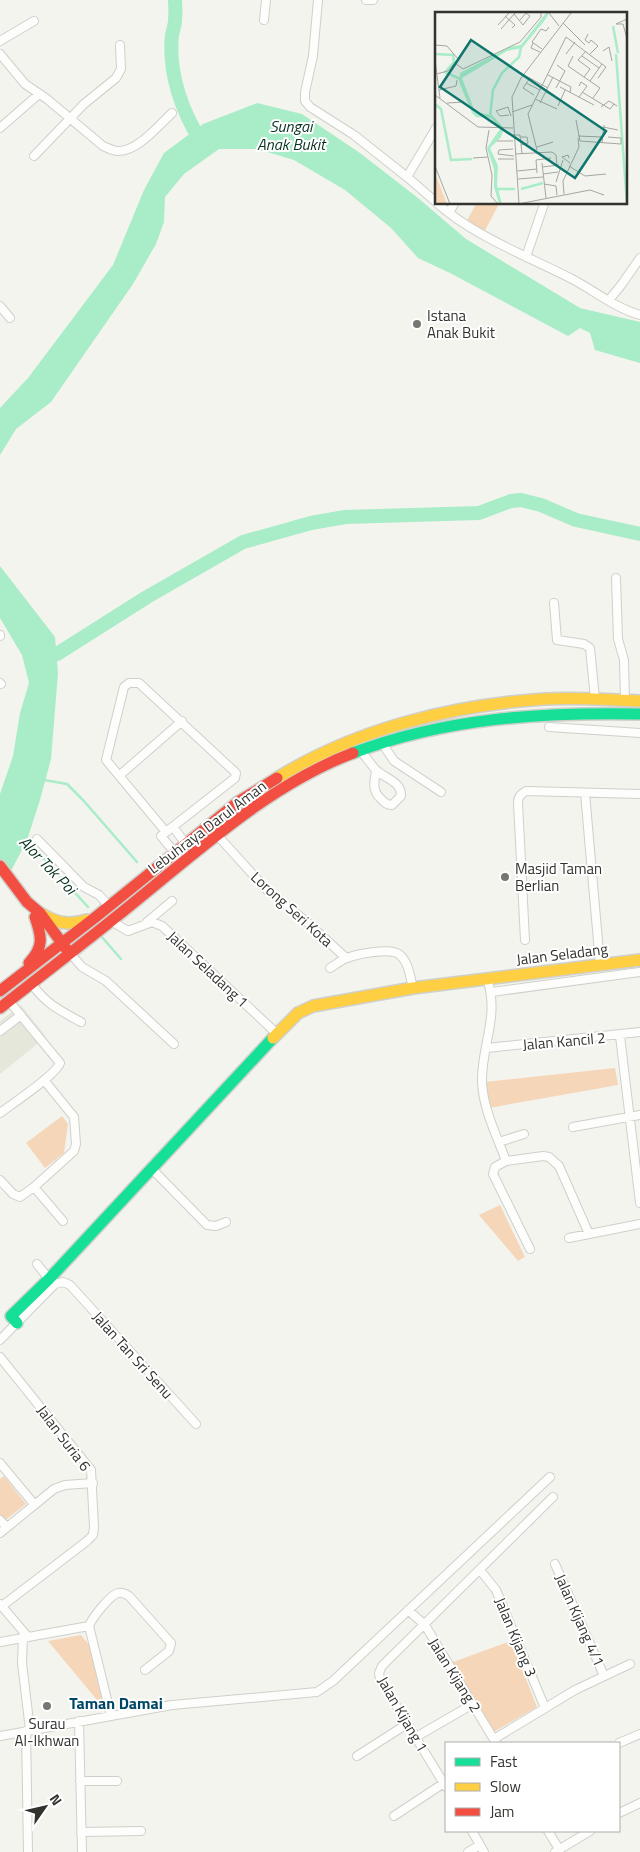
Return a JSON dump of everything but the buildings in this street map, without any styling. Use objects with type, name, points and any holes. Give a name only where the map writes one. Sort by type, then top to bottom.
[{"type":"main road","name":"Lebuhraya Darul Aman","points":[[0,991],[97,916],[238,802],[317,755],[354,739],[435,715],[486,705],[546,699],[640,701]]},
{"type":"main road","name":"Lebuhraya Darul Aman","points":[[0,1008],[246,813],[323,767],[360,750],[437,728],[487,718],[551,713],[640,714]]},
{"type":"main road","points":[[0,866],[67,956]]},
{"type":"main road","points":[[37,915],[66,925],[74,925],[97,916]]},
{"type":"main road","points":[[16,979],[36,956],[40,948],[42,939],[37,915]]},
{"type":"main road","name":"Jalan Seladang","points":[[17,1323],[11,1316],[49,1279],[275,1036],[303,1010],[313,1006],[412,988],[640,960]]},
{"type":"street","points":[[264,20],[266,0]]},
{"type":"street","points":[[318,0],[317,27],[305,101],[310,107],[354,135],[408,177],[435,201]]},
{"type":"street","points":[[366,0],[373,0]]},
{"type":"street","points":[[0,41],[34,21]]},
{"type":"street","points":[[34,156],[70,118],[116,78],[121,69],[120,44]]},
{"type":"street","points":[[0,54],[25,84],[40,94],[103,146],[118,151],[139,145],[172,113]]},
{"type":"street","points":[[0,128],[40,94]]},
{"type":"street","points":[[408,177],[435,130]]},
{"type":"street","points":[[439,205],[449,214],[526,257],[573,280],[629,312],[640,315]]},
{"type":"street","points":[[449,214],[454,205]]},
{"type":"street","points":[[526,257],[544,205]]},
{"type":"street","points":[[609,300],[640,258]]},
{"type":"street","points":[[0,306],[10,318]]},
{"type":"street","points":[[616,578],[618,639],[624,660],[624,701]]},
{"type":"street","points":[[554,603],[557,640],[584,644],[590,648],[594,700]]},
{"type":"street","points":[[167,832],[236,776],[235,770],[139,683],[129,683],[124,686],[106,760],[167,832],[186,844]]},
{"type":"street","points":[[120,775],[182,721]]},
{"type":"street","points":[[548,727],[640,733]]},
{"type":"street","points":[[382,743],[394,761],[441,792]]},
{"type":"street","points":[[360,750],[376,771]]},
{"type":"street","points":[[525,940],[518,798],[526,791],[640,794]]},
{"type":"street","points":[[585,793],[600,964]]},
{"type":"street","points":[[167,832],[175,853]]},
{"type":"street","name":"Lorong Seri Kota","points":[[218,836],[266,889],[308,923],[346,958]]},
{"type":"street","points":[[37,839],[84,887],[99,895],[109,906]]},
{"type":"street","points":[[110,921],[128,931],[147,922],[172,901]]},
{"type":"street","name":"Jalan Seladang 1","points":[[147,922],[162,926],[274,1030]]},
{"type":"street","points":[[330,968],[346,958],[383,951],[399,953],[407,965],[412,988]]},
{"type":"street","points":[[67,956],[106,981],[174,1044]]},
{"type":"street","points":[[492,992],[640,972]]},
{"type":"street","points":[[487,979],[492,992],[493,1007],[483,1073],[483,1089],[488,1112],[506,1161]]},
{"type":"street","points":[[31,983],[47,1002],[81,1022]]},
{"type":"street","points":[[0,1113],[44,1080],[57,1069],[60,1063],[9,1001]]},
{"type":"street","points":[[0,1031],[21,1015]]},
{"type":"street","name":"Jalan Kancil 2","points":[[487,1048],[620,1036],[640,1032]]},
{"type":"street","points":[[620,1036],[640,1204]]},
{"type":"street","points":[[0,1180],[16,1196],[24,1196],[72,1154],[76,1144],[74,1117],[44,1080]]},
{"type":"street","points":[[573,1127],[640,1115]]},
{"type":"street","points":[[499,1142],[524,1134]]},
{"type":"street","points":[[530,1250],[493,1174],[495,1167],[506,1161],[542,1156],[554,1160],[559,1166],[589,1234]]},
{"type":"street","points":[[152,1169],[207,1225],[216,1226],[226,1222]]},
{"type":"street","points":[[34,1188],[63,1222]]},
{"type":"street","points":[[569,1238],[640,1224]]},
{"type":"street","points":[[36,1264],[49,1279]]},
{"type":"street","name":"Jalan Tan Sri Senu","points":[[17,1323],[55,1284],[63,1282],[70,1286],[196,1424]]},
{"type":"street","points":[[0,1340],[17,1323]]},
{"type":"street","name":"Jalan Suria 6","points":[[0,1357],[88,1465],[91,1470],[93,1483],[93,1534],[87,1541],[1,1605]]},
{"type":"street","points":[[0,1463],[34,1504]]},
{"type":"street","points":[[0,1736],[177,1705],[318,1692],[333,1681],[550,1476]]},
{"type":"street","points":[[0,1533],[34,1504],[59,1487],[93,1483]]},
{"type":"street","points":[[424,1626],[553,1497]]},
{"type":"street","points":[[0,1520],[7,1527]]},
{"type":"street","name":"Jalan Kijang 4/1","points":[[556,1564],[604,1676]]},
{"type":"street","name":"Jalan Kijang 3","points":[[480,1570],[496,1590],[545,1708]]},
{"type":"street","points":[[112,1716],[89,1626],[92,1618],[115,1594],[124,1593],[130,1596],[171,1644],[169,1651],[145,1670]]},
{"type":"street","points":[[1,1605],[25,1637],[22,1663],[28,1731],[28,1852]]},
{"type":"street","name":"Jalan Kijang 2","points":[[408,1610],[424,1626],[495,1741]]},
{"type":"street","points":[[0,1642],[89,1626]]},
{"type":"street","name":"Jalan Kijang 1","points":[[424,1626],[382,1666],[379,1673],[380,1679],[445,1785]]},
{"type":"street","points":[[495,1741],[575,1690],[630,1664]]},
{"type":"street","points":[[416,1738],[473,1704]]},
{"type":"street","points":[[79,1721],[82,1852]]},
{"type":"street","points":[[357,1756],[407,1724]]},
{"type":"street","points":[[620,1744],[640,1734]]},
{"type":"street","points":[[80,1781],[117,1781]]},
{"type":"street","points":[[394,1816],[445,1785]]},
{"type":"street","points":[[621,1812],[640,1803]]},
{"type":"street","points":[[81,1832],[141,1831]]},
{"type":"street","points":[[468,1852],[482,1849],[473,1832]]},
{"type":"street","points":[[549,1832],[562,1850],[589,1832]]},
{"type":"shaded area","points":[[475,205],[498,205],[482,236],[464,226]]},
{"type":"shaded area","points":[[21,1005],[46,1037],[0,1074],[0,1021]]},
{"type":"shaded area","points":[[615,1068],[618,1085],[489,1108],[485,1082]]},
{"type":"shaded area","points":[[62,1116],[68,1124],[64,1153],[45,1168],[26,1143]]},
{"type":"shaded area","points":[[500,1205],[525,1257],[518,1261],[479,1215]]},
{"type":"shaded area","points":[[4,1476],[26,1504],[3,1522],[0,1518],[0,1479]]},
{"type":"shaded area","points":[[81,1635],[89,1645],[102,1699],[97,1700],[48,1641]]},
{"type":"shaded area","points":[[511,1641],[537,1707],[492,1733],[453,1662]]},
{"type":"water","name":"Sungai Anak Bukit","points":[[257,103],[302,114],[360,153],[418,198],[466,239],[580,308],[640,322],[640,363],[595,350],[590,333],[580,328],[568,336],[418,258],[391,228],[345,190],[294,160],[257,149],[219,149],[184,174],[165,197],[164,222],[156,244],[133,284],[51,402],[16,429],[0,455],[0,408],[28,378],[113,265],[144,190],[164,153],[203,124]]},
{"type":"water","points":[[0,566],[55,637],[58,673],[51,759],[40,800],[27,840],[12,869],[0,877],[0,794],[13,756],[20,713],[29,683],[22,655],[0,618]]},
{"type":"waterway","points":[[175,0],[175,24],[171,49],[174,78],[188,118],[202,143]]},
{"type":"waterway","points":[[39,655],[57,654],[147,597],[243,542],[311,523],[345,517],[479,513],[511,501],[521,500],[541,505],[576,520],[640,534]]},
{"type":"waterway","points":[[44,780],[67,784],[137,862]]},
{"type":"waterway","name":"Alor Tok Poi","points":[[25,838],[88,907]]},
{"type":"waterway","name":"Alor Tok Poi","points":[[101,936],[121,959]]},
{"type":"traffic: fast","points":[[353,753],[423,732],[494,720],[567,714],[640,714]]},
{"type":"traffic: fast","points":[[17,1323],[11,1316],[49,1279],[273,1038]]},
{"type":"traffic: slow","points":[[277,778],[307,761],[372,733],[440,714],[475,707],[545,699],[581,698],[640,701]]},
{"type":"traffic: slow","points":[[40,913],[52,919],[68,923],[87,920]]},
{"type":"traffic: slow","points":[[273,1038],[298,1013],[313,1006],[413,988],[640,960]]},
{"type":"traffic: jam","points":[[0,1008],[243,815],[296,780],[353,753]]},
{"type":"traffic: jam","points":[[0,991],[97,916],[238,802],[277,778]]},
{"type":"traffic: jam","points":[[0,866],[27,902],[40,913],[67,950]]},
{"type":"traffic: jam","points":[[29,963],[37,952],[40,942],[35,917]]},
{"type":"place","name":"Istana Anak Bukit","points":[[417,324]]},
{"type":"place","name":"Masjid Taman Berlian","points":[[505,877]]},
{"type":"place","name":"Surau Al-Ikhwan","points":[[47,1706]]},
{"type":"district","name":"Taman Damai","points":[[116,1703]]}]
